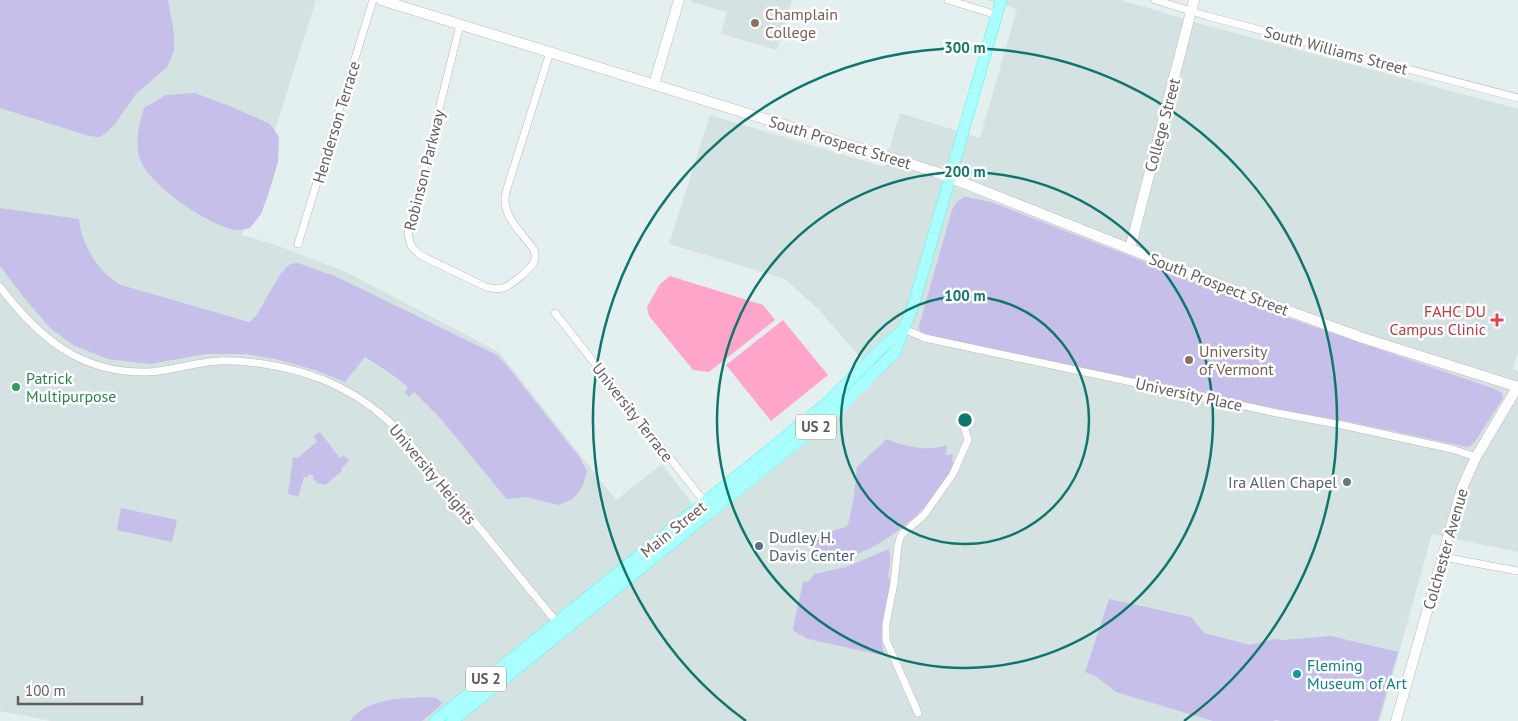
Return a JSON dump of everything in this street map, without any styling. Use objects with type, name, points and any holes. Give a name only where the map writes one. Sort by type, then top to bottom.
[{"type":"main road","name":"Main Street","points":[[452,721],[560,627],[708,507],[826,404],[885,345],[904,329],[914,303],[1001,0]]},
{"type":"main road","name":"Main Street","points":[[435,721],[560,627]]},
{"type":"street","name":"Henderson Terrace","points":[[298,244],[373,0]]},
{"type":"street","name":"South Prospect Street","points":[[381,0],[950,177],[1239,293],[1326,325],[1518,386]]},
{"type":"street","points":[[654,84],[679,0]]},
{"type":"street","points":[[948,0],[997,14]]},
{"type":"street","name":"South Williams Street","points":[[1155,0],[1518,98]]},
{"type":"street","name":"College Street","points":[[1130,249],[1194,0]]},
{"type":"street","name":"Robinson Parkway","points":[[460,25],[408,234],[411,246],[420,255],[486,287],[497,289],[509,285],[532,266],[535,261],[535,252],[508,215],[504,202],[550,52]]},
{"type":"street","name":"University Heights","points":[[0,287],[32,324],[54,344],[79,358],[104,367],[146,372],[220,360],[249,361],[275,365],[310,374],[349,391],[385,417],[403,435],[560,627]]},
{"type":"street","name":"University Terrace","points":[[554,313],[708,507]]},
{"type":"street","name":"University Place","points":[[904,329],[925,338],[1277,413],[1352,427],[1476,456]]},
{"type":"street","name":"Colchester Avenue","points":[[1396,721],[1462,488],[1476,456],[1518,386]]},
{"type":"street","points":[[918,713],[886,640],[886,624],[894,583],[898,545],[901,535],[924,515],[953,474],[968,440],[964,426]]},
{"type":"street","points":[[1443,557],[1518,572]]},
{"type":"shaded area","name":"University of Vermont","points":[[0,0],[316,0],[242,235],[276,245],[346,272],[499,352],[616,500],[662,464],[707,523],[841,415],[878,378],[819,310],[785,279],[669,244],[710,115],[884,167],[900,113],[980,138],[1017,9],[987,0],[1121,0],[1198,23],[1518,109],[1518,353],[1513,369],[1518,372],[1518,552],[1432,534],[1380,721],[51,721],[0,711]]},
{"type":"shaded area","points":[[0,0],[168,0],[174,34],[174,50],[168,66],[136,94],[115,124],[99,137],[89,136],[0,108]]},
{"type":"shaded area","name":"Champlain College","points":[[691,0],[792,0],[777,50],[721,34],[727,12],[691,2]]},
{"type":"shaded area","points":[[195,93],[270,124],[279,137],[278,162],[268,195],[261,214],[250,228],[235,230],[210,221],[197,213],[158,184],[149,174],[139,157],[137,143],[144,108],[166,95]]},
{"type":"shaded area","points":[[966,197],[991,202],[1291,319],[1495,389],[1502,393],[1503,398],[1474,443],[1467,447],[923,334],[919,326],[952,210],[957,202]]},
{"type":"shaded area","points":[[0,208],[79,219],[84,239],[92,257],[105,273],[121,285],[249,322],[256,316],[281,273],[290,264],[298,263],[337,277],[497,355],[580,458],[587,471],[583,485],[571,500],[558,505],[526,497],[507,499],[441,419],[414,392],[409,397],[405,393],[408,387],[365,357],[345,382],[315,370],[275,359],[245,354],[207,354],[150,364],[108,359],[73,345],[49,327],[0,266]]},
{"type":"shaded area","points":[[670,276],[763,305],[775,320],[709,372],[693,370],[649,316],[647,307],[660,284]]},
{"type":"shaded area","points":[[783,320],[828,375],[771,421],[726,365]]},
{"type":"shaded area","points":[[320,432],[339,457],[341,458],[344,455],[349,461],[341,469],[342,471],[325,485],[316,483],[317,481],[313,480],[314,476],[309,474],[307,477],[304,477],[298,497],[288,494],[293,458],[297,458],[317,442],[314,436]]},
{"type":"shaded area","points":[[887,439],[917,448],[947,445],[946,455],[953,454],[952,462],[955,461],[943,483],[928,503],[899,530],[863,552],[850,557],[838,560],[811,560],[816,535],[848,525],[857,467]]},
{"type":"shaded area","points":[[121,508],[177,520],[172,542],[117,530]]},
{"type":"shaded area","points":[[889,549],[888,576],[890,595],[882,633],[884,653],[881,655],[808,639],[794,631],[803,582],[809,581],[814,574],[846,567]]},
{"type":"shaded area","points":[[1109,599],[1191,617],[1204,633],[1250,645],[1274,639],[1284,640],[1331,636],[1398,652],[1378,721],[1213,721],[1116,692],[1097,677],[1085,672]]},
{"type":"shaded area","points":[[437,698],[442,703],[422,721],[350,721],[357,713],[375,703],[396,699]]},
{"type":"place","name":"Champlain College","points":[[755,23]]},
{"type":"place","name":"FAHC DU Campus Clinic","points":[[1497,320]]},
{"type":"place","name":"University of Vermont","points":[[1189,360]]},
{"type":"place","name":"Patrick Multipurpose","points":[[16,387]]},
{"type":"place","name":"Ira Allen Chapel","points":[[1347,482]]},
{"type":"place","name":"Dudley H. Davis Center","points":[[759,546]]},
{"type":"place","name":"Fleming Museum of Art","points":[[1297,674]]}]
